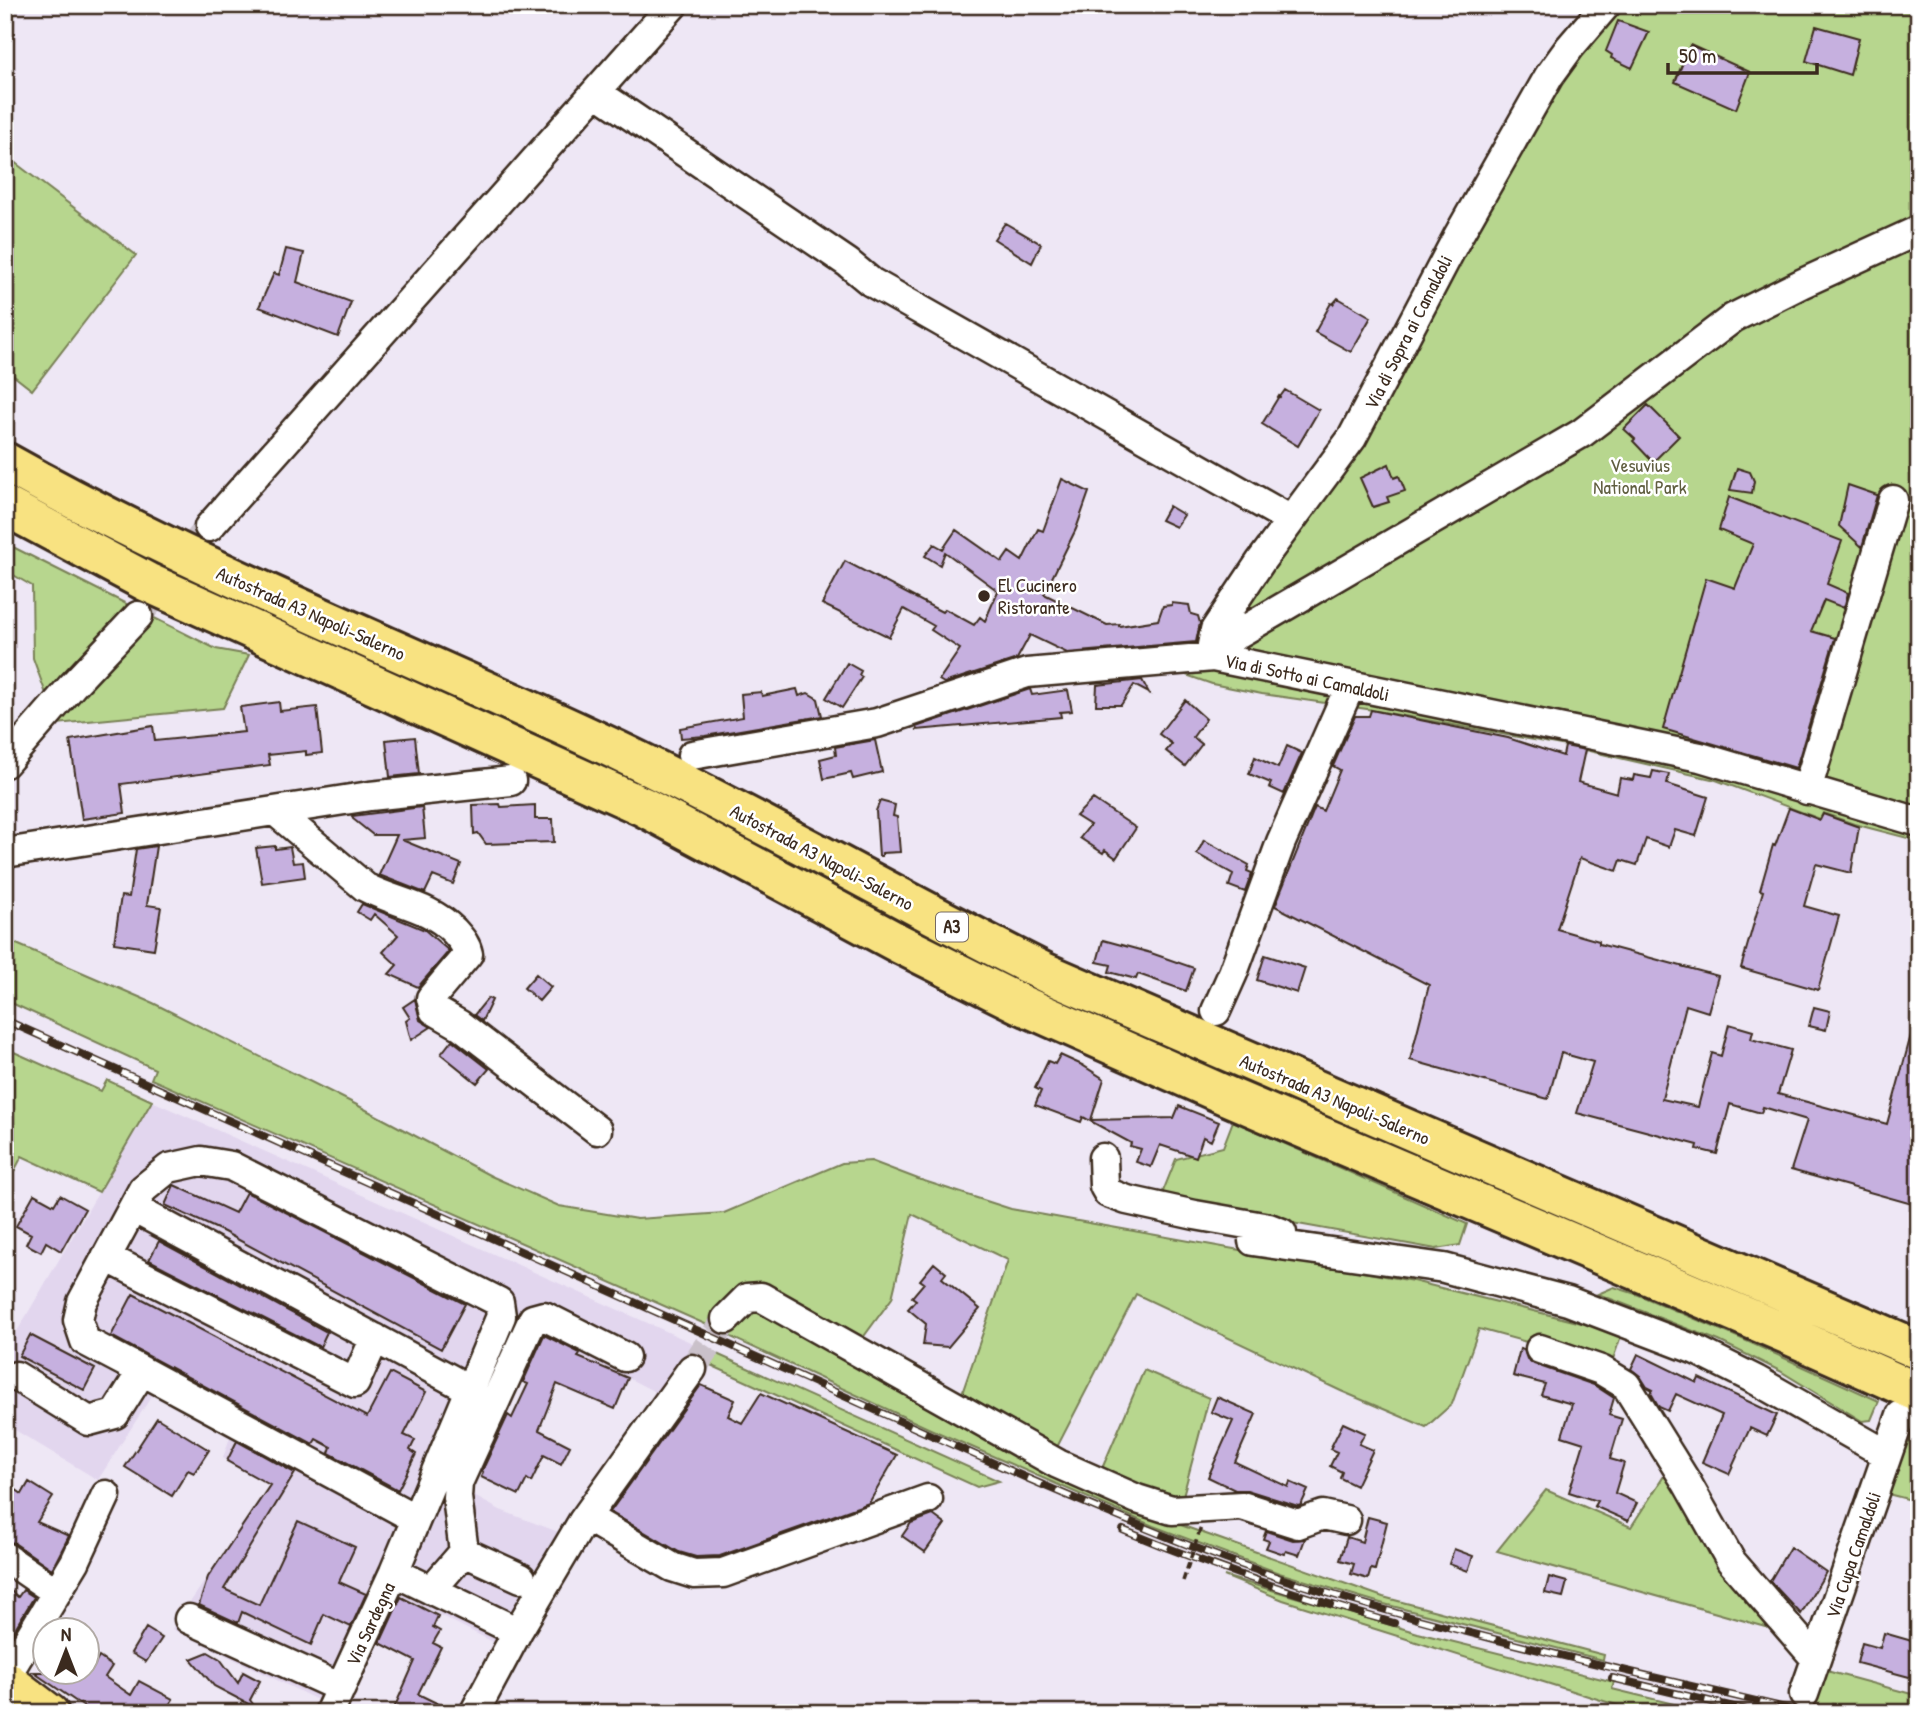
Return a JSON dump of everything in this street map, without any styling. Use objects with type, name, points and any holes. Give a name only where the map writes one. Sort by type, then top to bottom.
[{"type":"highway","name":"Autostrada A3 Napoli-Salerno","points":[[5,462],[159,544],[616,750],[718,801],[937,919],[1046,973],[1919,1350]]},
{"type":"highway","name":"Autostrada A3 Napoli-Salerno","points":[[5,506],[148,582],[644,807],[900,944],[1020,1004],[1240,1101],[1789,1335],[1910,1404]]},
{"type":"main road","points":[[5,1678],[51,1713]]},
{"type":"street","points":[[209,527],[673,5]]},
{"type":"street","name":"Via di Sopra ai Camaldoli","points":[[1213,657],[1215,630],[1352,438],[1458,236],[1549,76],[1606,5]]},
{"type":"street","points":[[596,92],[848,263],[871,282],[1291,520]]},
{"type":"street","points":[[1213,657],[1234,636],[1582,433],[1733,318],[1919,230]]},
{"type":"street","points":[[1807,790],[1893,500]]},
{"type":"street","points":[[5,763],[138,615]]},
{"type":"street","name":"Via di Sotto ai Camaldoli","points":[[692,754],[877,723],[1027,673],[1213,657],[1700,757],[1919,822]]},
{"type":"street","points":[[1216,1012],[1281,842],[1350,686]]},
{"type":"street","points":[[5,853],[370,796],[511,781]]},
{"type":"street","points":[[275,811],[365,887],[416,905],[443,920],[466,945],[468,954],[432,998],[434,1010],[460,1025],[597,1130]]},
{"type":"street","points":[[1103,1158],[1104,1186],[1108,1192],[1127,1200],[1269,1228],[1330,1252]]},
{"type":"street","points":[[394,1572],[501,1316],[499,1302],[231,1166],[201,1161],[169,1168],[143,1189],[82,1302],[78,1320],[85,1341],[416,1519]]},
{"type":"street","points":[[133,1208],[471,1390]]},
{"type":"street","points":[[1253,1241],[1444,1268],[1569,1301],[1696,1350],[1756,1380],[1886,1454]]},
{"type":"street","points":[[106,1257],[355,1383],[375,1338]]},
{"type":"street","points":[[726,1319],[747,1298],[761,1297],[1058,1464],[1137,1499],[1172,1510],[1204,1506],[1242,1506],[1298,1524],[1323,1514],[1346,1520]]},
{"type":"street","points":[[431,1590],[464,1552],[457,1497],[458,1483],[533,1319],[544,1316],[625,1357]]},
{"type":"street","points":[[1540,1349],[1601,1370],[1626,1385],[1731,1560],[1816,1659]]},
{"type":"street","points":[[474,1713],[519,1629],[583,1521],[692,1369]]},
{"type":"street","points":[[16,1376],[89,1421],[114,1414],[142,1371]]},
{"type":"street","name":"Via Cupa Camaldoli","points":[[1804,1694],[1886,1454],[1910,1404]]},
{"type":"street","points":[[5,1678],[75,1562],[106,1495]]},
{"type":"street","points":[[583,1521],[595,1522],[671,1567],[694,1574],[723,1573],[928,1499]]},
{"type":"street","points":[[464,1552],[521,1578]]},
{"type":"street","points":[[5,1557],[56,1592]]},
{"type":"street","name":"Via Sardegna","points":[[335,1700],[394,1572],[506,1626]]},
{"type":"street","points":[[189,1619],[335,1700]]},
{"type":"path","points":[[1183,1581],[1201,1527]]},
{"type":"shaded area","points":[[152,1101],[699,1346],[669,1399],[538,1339],[459,1488],[500,1510],[577,1539],[513,1652],[394,1592],[332,1707],[172,1629],[270,1485],[223,1458],[230,1437],[153,1394],[98,1480],[5,1424],[5,1352]]},
{"type":"green space","name":"Vesuvius National Park","points":[[1595,5],[1919,5],[1919,841],[1823,813],[1820,819],[1716,780],[1572,747],[1367,709],[1262,694],[1212,684],[1183,674],[1201,641],[1356,408]]},
{"type":"green space","points":[[5,155],[136,255],[32,390],[5,369]]},
{"type":"green space","points":[[5,543],[216,649],[249,655],[223,708],[57,724],[33,658],[32,586],[5,570]]},
{"type":"green space","points":[[5,939],[153,1003],[355,1104],[491,1176],[559,1206],[637,1219],[724,1213],[842,1163],[871,1161],[1011,1209],[1413,1281],[1622,1333],[1611,1365],[1479,1329],[1452,1404],[1426,1427],[1341,1391],[1136,1294],[1053,1455],[958,1405],[1008,1260],[912,1214],[892,1298],[859,1343],[739,1299],[714,1328],[151,1079],[155,1069],[5,1000]]},
{"type":"green space","points":[[5,1048],[101,1091],[107,1080],[152,1101],[99,1192],[22,1156],[5,1189]]},
{"type":"green space","points":[[1233,1121],[1467,1224],[1460,1245],[1436,1249],[1160,1199],[1176,1159],[1223,1147]]},
{"type":"green space","points":[[1614,1287],[1740,1338],[1879,1401],[1871,1420],[1862,1421],[1780,1371],[1719,1341],[1598,1294]]},
{"type":"green space","points":[[744,1303],[1175,1523],[1383,1597],[1604,1655],[1603,1660],[1384,1604],[1279,1573],[1153,1526],[928,1428],[720,1332]]},
{"type":"green space","points":[[699,1346],[999,1481],[977,1487],[693,1357]]},
{"type":"green space","points":[[1144,1370],[1209,1398],[1180,1507],[1098,1478]]},
{"type":"green space","points":[[1908,1425],[1919,1430],[1919,1502],[1884,1493]]},
{"type":"green space","points":[[1664,1476],[1697,1498],[1784,1632],[1497,1551],[1546,1490],[1631,1527]]},
{"type":"green space","points":[[1224,1576],[1418,1633],[1614,1682],[1612,1689],[1711,1713],[1642,1713],[1283,1600]]},
{"type":"green space","points":[[1823,1670],[1919,1696],[1919,1713],[1870,1713],[1833,1704],[1831,1708],[1806,1702]]},
{"type":"building","points":[[1618,21],[1649,32],[1632,68],[1611,58],[1612,55],[1606,51]]},
{"type":"building","points":[[1816,26],[1859,38],[1850,75],[1806,61]]},
{"type":"building","points":[[1690,45],[1750,72],[1736,109],[1675,82]]},
{"type":"building","points":[[1005,223],[1041,244],[1032,263],[994,239]]},
{"type":"building","points":[[286,249],[304,253],[297,282],[351,302],[338,337],[259,307],[274,273],[279,275]]},
{"type":"building","points":[[1338,298],[1371,317],[1351,352],[1315,332],[1331,303]]},
{"type":"building","points":[[1285,390],[1319,410],[1298,446],[1262,424]]},
{"type":"building","points":[[1648,405],[1679,436],[1653,462],[1624,429]]},
{"type":"building","points":[[1389,464],[1394,478],[1399,476],[1405,491],[1387,497],[1389,502],[1373,507],[1360,478]]},
{"type":"building","points":[[1737,468],[1750,472],[1754,481],[1752,493],[1730,490]]},
{"type":"building","points":[[1062,479],[1089,492],[1076,529],[1044,594],[1107,625],[1119,626],[1158,620],[1163,606],[1172,603],[1189,605],[1191,614],[1198,616],[1200,623],[1196,642],[1067,653],[1030,635],[1017,659],[944,683],[939,680],[960,649],[931,630],[934,626],[904,609],[889,637],[822,604],[845,561],[942,612],[945,609],[974,625],[980,617],[985,621],[998,591],[945,552],[940,565],[925,556],[934,544],[943,549],[956,530],[1002,562],[1009,552],[1022,561],[1038,529],[1043,531]]},
{"type":"building","points":[[1848,485],[1877,495],[1862,547],[1839,526]]},
{"type":"building","points":[[1729,497],[1842,541],[1827,584],[1848,593],[1844,608],[1824,600],[1811,631],[1835,638],[1796,768],[1663,729],[1706,578],[1735,588],[1753,544],[1719,530]]},
{"type":"building","points":[[1169,506],[1184,515],[1176,527],[1161,520]]},
{"type":"building","points":[[847,663],[861,671],[859,675],[862,677],[842,708],[826,698]]},
{"type":"building","points":[[1142,680],[1149,693],[1134,685],[1121,705],[1096,705],[1097,685]]},
{"type":"building","points":[[797,689],[799,696],[808,693],[818,699],[822,716],[681,738],[680,728],[743,717],[741,694],[761,692],[762,696]]},
{"type":"building","points":[[1030,689],[1032,695],[1068,690],[1072,711],[1060,712],[1061,717],[917,730],[916,727]]},
{"type":"building","points":[[1185,700],[1206,719],[1193,737],[1202,744],[1185,766],[1166,751],[1172,744],[1159,734]]},
{"type":"building","points":[[279,702],[280,711],[317,707],[322,753],[306,755],[306,751],[268,755],[270,765],[121,784],[125,813],[82,819],[70,740],[153,726],[155,741],[244,732],[240,707]]},
{"type":"building","points":[[1371,710],[1508,738],[1563,756],[1565,746],[1585,750],[1578,782],[1617,793],[1620,778],[1633,780],[1634,775],[1651,778],[1653,771],[1669,774],[1667,784],[1708,797],[1696,836],[1675,830],[1669,847],[1646,839],[1637,865],[1621,860],[1617,871],[1580,858],[1557,929],[1599,941],[1599,944],[1718,976],[1708,1012],[1686,1005],[1662,1099],[1698,1107],[1712,1053],[1721,1056],[1729,1024],[1753,1031],[1751,1039],[1791,1050],[1778,1094],[1887,1124],[1914,1024],[1919,1025],[1919,1206],[1791,1170],[1807,1120],[1763,1107],[1761,1113],[1730,1104],[1717,1154],[1697,1149],[1698,1145],[1577,1113],[1593,1062],[1561,1053],[1548,1099],[1410,1060],[1429,985],[1275,906],[1315,807],[1323,811],[1340,770],[1333,766],[1355,716],[1369,716]]},
{"type":"building","points":[[415,737],[419,774],[390,777],[386,740]]},
{"type":"building","points":[[875,740],[882,772],[853,779],[851,773],[824,779],[820,759],[836,755],[835,747]]},
{"type":"building","points":[[1287,746],[1302,753],[1284,794],[1269,787],[1271,783],[1249,774],[1255,757],[1278,768]]},
{"type":"building","points":[[1093,799],[1136,828],[1116,858],[1080,838],[1090,825],[1076,816]]},
{"type":"building","points":[[880,801],[895,805],[893,816],[897,817],[900,852],[882,853],[882,856],[879,856],[876,811]]},
{"type":"building","points":[[500,804],[501,807],[535,805],[535,819],[553,819],[554,842],[486,844],[478,833],[474,834],[473,805]]},
{"type":"building","points":[[422,807],[425,838],[402,840],[461,864],[453,884],[433,876],[425,893],[379,875],[397,835],[373,835],[352,816]]},
{"type":"building","points":[[1789,808],[1820,820],[1823,814],[1859,827],[1851,873],[1816,864],[1804,906],[1839,916],[1818,990],[1741,968],[1773,845],[1775,846]]},
{"type":"building","points":[[1204,840],[1249,865],[1247,871],[1252,873],[1245,892],[1229,886],[1233,874],[1197,854]]},
{"type":"building","points":[[156,846],[147,905],[161,907],[154,949],[114,943],[121,896],[129,897],[136,849]]},
{"type":"building","points":[[275,846],[275,849],[290,847],[293,863],[303,862],[305,877],[262,883],[256,848]]},
{"type":"building","points":[[362,904],[425,930],[449,951],[418,987],[389,974],[397,965],[383,952],[398,935],[374,914],[370,920],[357,912]]},
{"type":"building","points":[[1103,940],[1194,968],[1186,991],[1138,974],[1136,979],[1109,972],[1111,965],[1097,962]]},
{"type":"building","points":[[1265,955],[1305,968],[1297,993],[1257,980]]},
{"type":"building","points":[[536,974],[551,987],[539,1001],[524,988]]},
{"type":"building","points":[[488,998],[492,1000],[482,1021],[474,1015]]},
{"type":"building","points":[[415,999],[420,1020],[431,1027],[411,1040],[406,1021],[410,1018],[403,1007]]},
{"type":"building","points":[[1814,1007],[1830,1011],[1826,1030],[1809,1026]]},
{"type":"building","points":[[452,1040],[489,1069],[477,1083],[441,1054]]},
{"type":"building","points":[[1060,1055],[1104,1079],[1091,1120],[1174,1118],[1179,1106],[1219,1122],[1211,1141],[1203,1137],[1196,1157],[1160,1145],[1151,1167],[1136,1162],[1141,1149],[1130,1146],[1131,1143],[1083,1117],[1081,1122],[1035,1105],[1041,1091],[1035,1088],[1048,1061],[1055,1064]]},
{"type":"building","points":[[174,1185],[235,1213],[246,1192],[465,1304],[441,1349],[224,1232],[165,1205]]},
{"type":"building","points":[[34,1194],[54,1205],[60,1195],[85,1209],[61,1251],[46,1242],[41,1252],[26,1244],[31,1234],[16,1226]]},
{"type":"building","points":[[159,1241],[327,1332],[320,1347],[149,1260]]},
{"type":"building","points":[[934,1263],[946,1273],[942,1278],[980,1309],[948,1347],[923,1345],[926,1324],[908,1309],[916,1300],[912,1297],[924,1283],[920,1280]]},
{"type":"building","points":[[133,1294],[367,1417],[390,1373],[426,1392],[404,1435],[415,1440],[410,1450],[416,1454],[398,1490],[329,1453],[331,1447],[316,1439],[313,1444],[111,1336]]},
{"type":"building","points":[[30,1335],[95,1369],[84,1390],[19,1356]]},
{"type":"building","points":[[544,1335],[580,1353],[578,1357],[628,1378],[615,1409],[557,1384],[539,1430],[570,1446],[561,1464],[544,1455],[531,1482],[527,1479],[519,1495],[481,1477],[508,1415],[512,1418],[528,1384],[523,1382]]},
{"type":"building","points":[[1520,1349],[1524,1350],[1527,1359],[1534,1364],[1594,1385],[1614,1398],[1609,1415],[1622,1419],[1610,1459],[1624,1463],[1615,1493],[1637,1503],[1628,1521],[1594,1506],[1597,1501],[1569,1492],[1584,1443],[1562,1436],[1572,1404],[1541,1395],[1545,1384],[1513,1376]]},
{"type":"building","points":[[1638,1354],[1697,1383],[1699,1378],[1777,1415],[1767,1436],[1750,1428],[1729,1474],[1702,1462],[1722,1415],[1676,1394],[1668,1411],[1659,1407],[1651,1393],[1653,1390],[1631,1369]]},
{"type":"building","points":[[701,1385],[735,1400],[728,1416],[742,1423],[761,1393],[897,1455],[869,1503],[720,1556],[696,1557],[679,1552],[610,1512]]},
{"type":"building","points":[[1217,1397],[1256,1414],[1235,1462],[1288,1487],[1290,1482],[1308,1490],[1301,1505],[1247,1490],[1235,1490],[1208,1477],[1233,1421],[1211,1412]]},
{"type":"building","points":[[157,1418],[209,1450],[194,1473],[188,1470],[172,1496],[125,1467]]},
{"type":"building","points":[[1343,1423],[1365,1433],[1359,1444],[1373,1450],[1356,1486],[1340,1478],[1342,1472],[1330,1466],[1337,1452],[1330,1449]]},
{"type":"building","points":[[237,1441],[295,1473],[224,1589],[259,1605],[298,1521],[355,1547],[339,1582],[366,1594],[351,1627],[324,1614],[311,1645],[242,1612],[238,1623],[199,1605],[208,1577],[270,1485],[227,1461]]},
{"type":"building","points":[[5,1482],[22,1494],[29,1482],[53,1497],[37,1522],[69,1536],[52,1569],[14,1543],[5,1541]]},
{"type":"building","points":[[933,1515],[945,1524],[925,1552],[902,1536],[911,1523]]},
{"type":"building","points":[[1368,1517],[1387,1522],[1375,1570],[1371,1569],[1368,1579],[1351,1574],[1354,1564],[1340,1560],[1347,1537],[1362,1542]]},
{"type":"building","points":[[1266,1531],[1293,1540],[1305,1539],[1299,1555],[1286,1551],[1284,1554],[1266,1548],[1269,1541],[1263,1539]]},
{"type":"building","points":[[1790,1547],[1826,1572],[1801,1614],[1770,1581]]},
{"type":"building","points":[[1454,1549],[1473,1556],[1468,1571],[1449,1564]]},
{"type":"building","points":[[1549,1577],[1567,1582],[1563,1597],[1545,1593]]},
{"type":"building","points":[[5,1586],[18,1597],[23,1590],[34,1597],[5,1645]]},
{"type":"building","points":[[401,1597],[438,1616],[433,1627],[440,1631],[433,1643],[441,1647],[418,1694],[457,1713],[392,1713],[415,1661],[380,1643]]},
{"type":"building","points":[[146,1628],[162,1638],[146,1662],[131,1653]]},
{"type":"building","points":[[1884,1633],[1919,1643],[1913,1678],[1857,1663],[1862,1643],[1880,1648]]},
{"type":"building","points":[[208,1652],[220,1659],[238,1683],[243,1672],[260,1681],[250,1700],[256,1708],[214,1686],[191,1659]]},
{"type":"building","points":[[102,1659],[112,1666],[105,1677],[131,1695],[139,1681],[173,1699],[164,1713],[93,1713],[53,1686],[102,1686]]},
{"type":"tunnel","points":[[138,616],[209,527]]},
{"type":"tunnel","points":[[692,1369],[726,1319]]},
{"type":"railway","points":[[5,1020],[1029,1479],[1200,1550],[1270,1575],[1429,1622],[1807,1713]]},
{"type":"railway","points":[[1123,1530],[1257,1581],[1394,1623]]},
{"type":"railway","points":[[1612,1678],[1759,1713]]},
{"type":"place","name":"El Cucinero Ristorante","points":[[984,596]]}]
